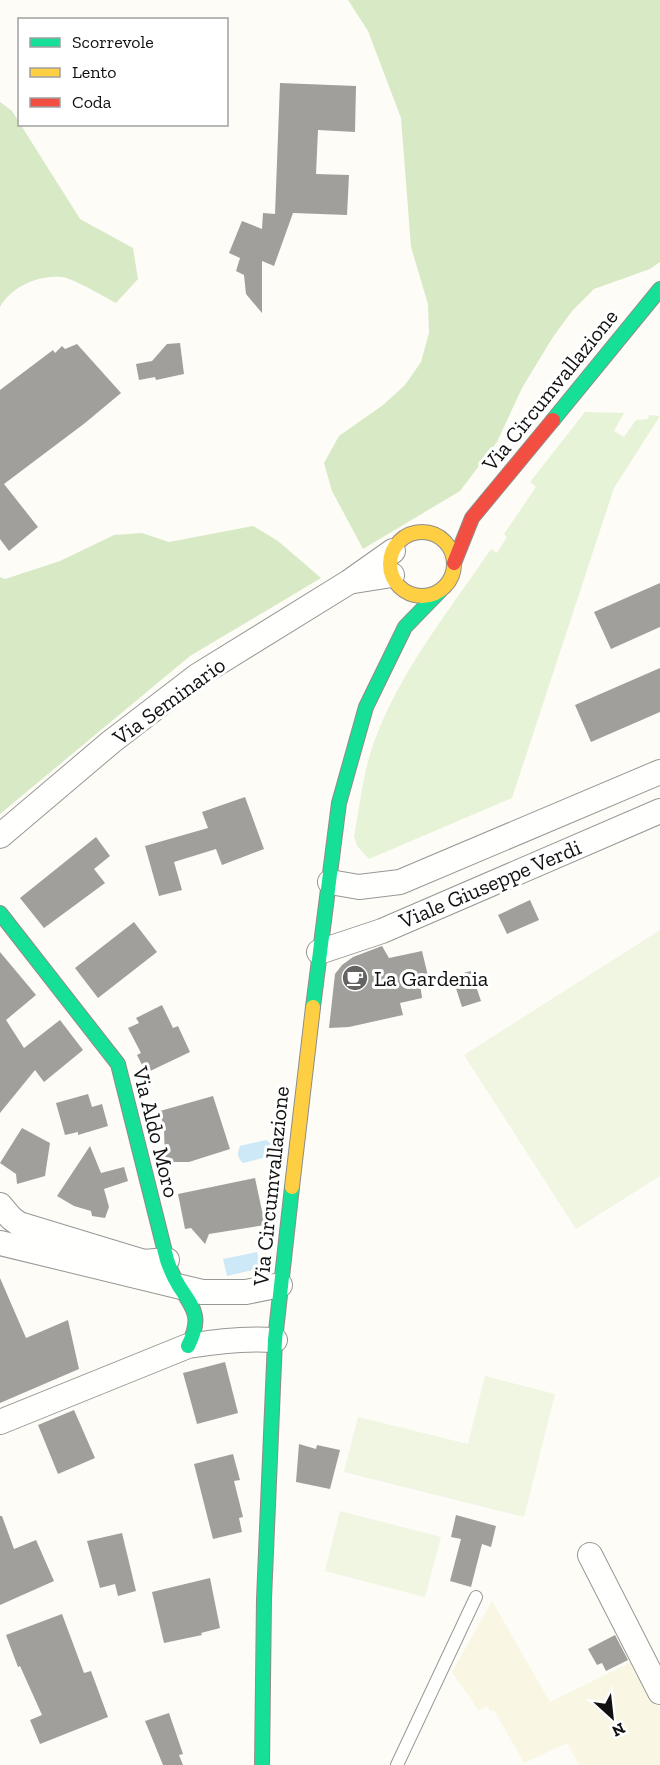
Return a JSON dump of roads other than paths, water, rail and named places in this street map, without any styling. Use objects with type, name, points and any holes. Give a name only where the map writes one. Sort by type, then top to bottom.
[{"type":"street","name":"Via Circumvallazione","points":[[454,563],[472,518],[660,289]]},
{"type":"street","points":[[428,533],[472,518]]},
{"type":"street","points":[[397,582],[410,594],[430,596],[440,591],[448,584],[453,574],[454,563],[447,543],[439,536],[418,533],[408,536],[393,551],[390,563],[397,582],[405,627]]},
{"type":"street","name":"Via Seminario","points":[[0,836],[111,742],[197,676],[349,582],[393,551]]},
{"type":"street","name":"Via Seminario","points":[[349,582],[397,582]]},
{"type":"street","name":"Via Circumvallazione","points":[[262,1765],[264,1587],[275,1340],[318,952],[330,882],[339,803],[366,707],[405,627],[440,591]]},
{"type":"street","name":"Viale Giuseppe Verdi","points":[[330,882],[359,887],[400,882],[660,772]]},
{"type":"street","name":"Viale Giuseppe Verdi","points":[[318,952],[382,931],[660,811]]},
{"type":"street","name":"Via Aldo Moro","points":[[0,913],[118,1064],[166,1260],[180,1288],[196,1311],[196,1332],[188,1346]]},
{"type":"street","points":[[0,1205],[19,1224],[144,1262],[166,1260]]},
{"type":"street","points":[[0,1243],[202,1293],[246,1292],[280,1286]]},
{"type":"street","points":[[0,1422],[188,1346],[249,1338],[275,1340]]},
{"type":"street","points":[[590,1555],[660,1692]]},
{"type":"lane","points":[[398,1765],[476,1597]]},
{"type":"water","points":[[266,1140],[270,1143],[272,1153],[270,1156],[243,1163],[241,1161],[238,1155],[240,1146]]},
{"type":"water","points":[[257,1252],[261,1268],[227,1276],[223,1259]]},
{"type":"place","name":"La Gardenia","points":[[355,978]]}]
